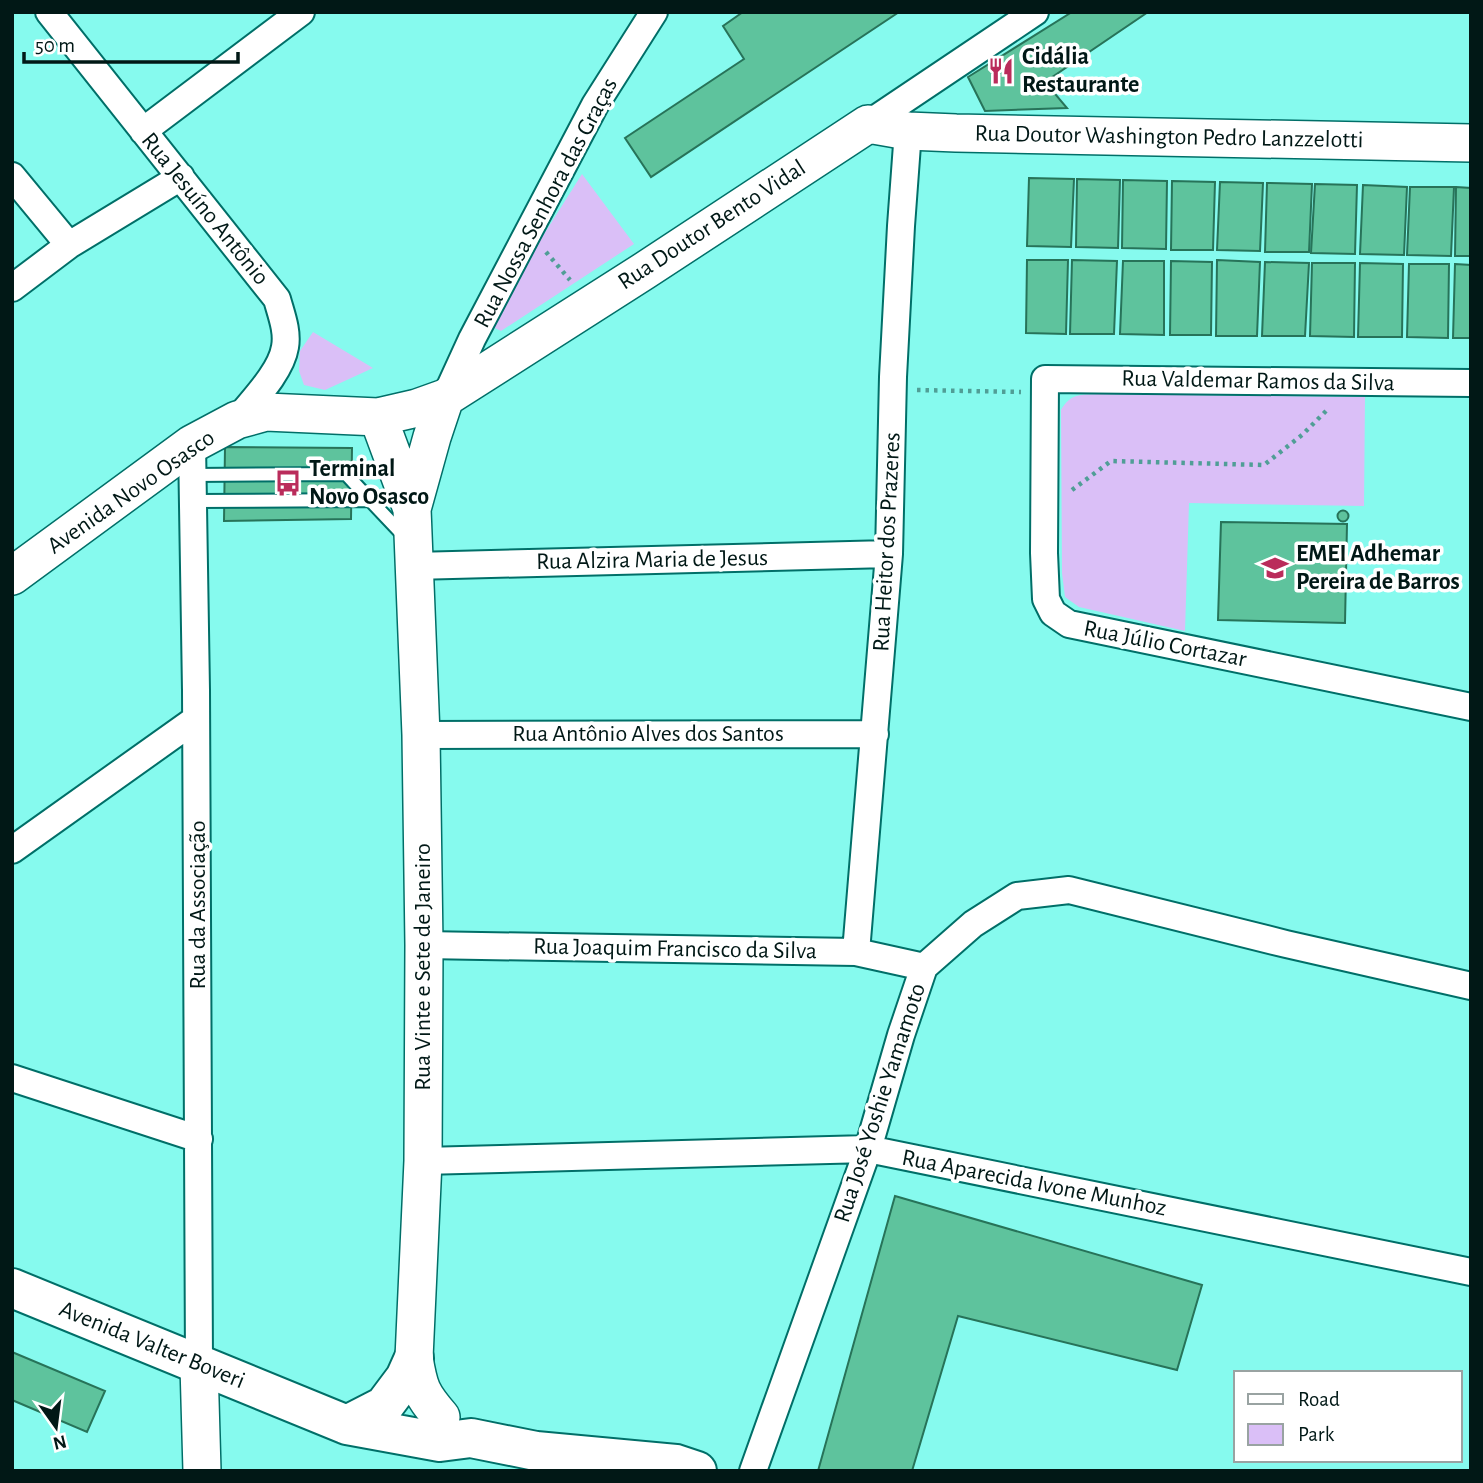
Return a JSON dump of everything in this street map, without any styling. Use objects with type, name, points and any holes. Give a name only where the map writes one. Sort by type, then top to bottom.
[{"type":"main road","name":"Rua Doutor Washington Pedro Lanzzelotti","points":[[868,124],[908,131],[1471,143]]},
{"type":"main road","name":"Rua Doutor Bento Vidal","points":[[378,416],[417,408],[445,398],[868,124]]},
{"type":"main road","name":"Rua Vinte e Sete de Janeiro","points":[[412,509],[445,398]]},
{"type":"main road","name":"Avenida Novo Osasco","points":[[12,576],[192,460],[237,420],[266,412],[378,416]]},
{"type":"main road","name":"Rua Vinte e Sete de Janeiro","points":[[378,416],[412,509],[421,735],[423,1161],[414,1358],[420,1389],[426,1399],[456,1427]]},
{"type":"main road","name":"Avenida Valter Boveri","points":[[12,1288],[347,1425],[440,1442],[456,1427]]},
{"type":"main road","points":[[347,1425],[384,1406],[405,1378],[414,1358]]},
{"type":"main road","points":[[199,1365],[202,1471]]},
{"type":"main road","name":"Avenida Valter Boveri","points":[[292,1402],[341,1400],[384,1406],[456,1427],[538,1461],[676,1464],[697,1471]]},
{"type":"street","name":"Rua Jesuíno Antônio","points":[[49,12],[277,299],[285,326],[285,347],[278,367],[237,420]]},
{"type":"street","points":[[143,131],[301,12]]},
{"type":"street","name":"Rua Nossa Senhora das Graças","points":[[445,398],[472,340],[595,106],[654,12]]},
{"type":"street","name":"Rua Doutor Bento Vidal","points":[[868,124],[1035,12]]},
{"type":"street","name":"Rua Heitor dos Prazeres","points":[[856,952],[890,554],[893,389],[908,131]]},
{"type":"street","points":[[12,176],[69,246]]},
{"type":"street","points":[[12,288],[69,246],[181,177]]},
{"type":"street","name":"Rua Valdemar Ramos da Silva","points":[[1046,386],[1471,383]]},
{"type":"street","name":"Rua Júlio Cortazar","points":[[1046,386],[1044,553],[1046,599],[1053,613],[1069,624],[1093,630],[1471,707]]},
{"type":"street","name":"Rua da Associação","points":[[192,460],[199,1365]]},
{"type":"street","name":"Rua Alzira Maria de Jesus","points":[[414,556],[890,554]]},
{"type":"street","points":[[12,850],[196,719]]},
{"type":"street","name":"Rua Antônio Alves dos Santos","points":[[421,735],[875,734]]},
{"type":"street","name":"Rua José Yoshie Yamamoto","points":[[753,1471],[868,1149],[923,967],[973,924],[1017,896],[1069,890],[1273,941],[1471,986]]},
{"type":"street","name":"Rua Joaquim Francisco da Silva","points":[[424,945],[856,952],[923,967]]},
{"type":"street","points":[[12,1078],[199,1139]]},
{"type":"street","name":"Rua Aparecida Ivone Munhoz","points":[[423,1161],[868,1149],[1471,1272]]},
{"type":"lane","points":[[192,460],[346,474],[414,556]]},
{"type":"lane","points":[[193,501],[370,500]]},
{"type":"path","points":[[528,232],[591,305]]},
{"type":"path","points":[[1044,510],[1111,461],[1264,465],[1302,435],[1354,382]]},
{"type":"path","points":[[893,389],[1046,386]]},
{"type":"green space","points":[[582,174],[634,244],[501,331],[495,328],[491,318]]},
{"type":"green space","points":[[313,332],[373,368],[325,390],[304,385],[299,371],[300,351]]},
{"type":"green space","points":[[1098,394],[1365,397],[1364,506],[1189,503],[1185,631],[1079,607],[1065,597],[1062,573],[1061,410],[1072,398]]},
{"type":"building","points":[[743,12],[899,12],[651,177],[625,138],[744,59],[723,26]]},
{"type":"building","points":[[1072,12],[1148,12],[1045,82],[1067,108],[985,111],[968,77]]},
{"type":"building","points":[[1029,178],[1074,179],[1071,247],[1027,246]]},
{"type":"building","points":[[1077,179],[1120,180],[1118,248],[1076,247]]},
{"type":"building","points":[[1123,180],[1167,181],[1166,249],[1122,248]]},
{"type":"building","points":[[1172,181],[1215,182],[1213,250],[1171,250]]},
{"type":"building","points":[[1220,182],[1263,183],[1260,251],[1217,250]]},
{"type":"building","points":[[1267,183],[1312,184],[1309,252],[1265,252]]},
{"type":"building","points":[[1315,184],[1357,185],[1355,254],[1311,253]]},
{"type":"building","points":[[1363,185],[1407,187],[1404,255],[1360,254]]},
{"type":"building","points":[[1410,187],[1454,187],[1451,256],[1407,255]]},
{"type":"building","points":[[1456,187],[1471,188],[1471,256],[1455,256]]},
{"type":"building","points":[[1027,260],[1068,260],[1066,334],[1026,333]]},
{"type":"building","points":[[1072,260],[1117,261],[1114,334],[1070,334]]},
{"type":"building","points":[[1217,260],[1260,262],[1257,336],[1216,336]]},
{"type":"building","points":[[1123,261],[1164,261],[1164,335],[1120,334]]},
{"type":"building","points":[[1171,261],[1212,262],[1211,335],[1170,335]]},
{"type":"building","points":[[1265,262],[1309,263],[1305,336],[1262,336]]},
{"type":"building","points":[[1312,263],[1355,263],[1354,337],[1310,336]]},
{"type":"building","points":[[1360,263],[1403,264],[1402,337],[1358,337]]},
{"type":"building","points":[[1409,264],[1449,264],[1448,338],[1407,337]]},
{"type":"building","points":[[1455,264],[1471,265],[1471,338],[1453,338]]},
{"type":"building","name":"Terminal Novo Osasco","points":[[225,447],[352,448],[351,519],[224,521]]},
{"type":"building","points":[[1343,510],[1349,516],[1343,522],[1337,516]]},
{"type":"building","points":[[1221,522],[1347,524],[1345,623],[1218,620]]},
{"type":"building","points":[[895,1196],[1202,1285],[1177,1370],[958,1316],[912,1471],[818,1471]]},
{"type":"building","points":[[12,1352],[105,1391],[87,1432],[12,1400]]},
{"type":"place","name":"Cidália Restaurante","points":[[1001,71]]},
{"type":"place","name":"Terminal Novo Osasco","points":[[288,483]]},
{"type":"place","name":"EMEI Adhemar Pereira de Barros","points":[[1275,568]]}]
